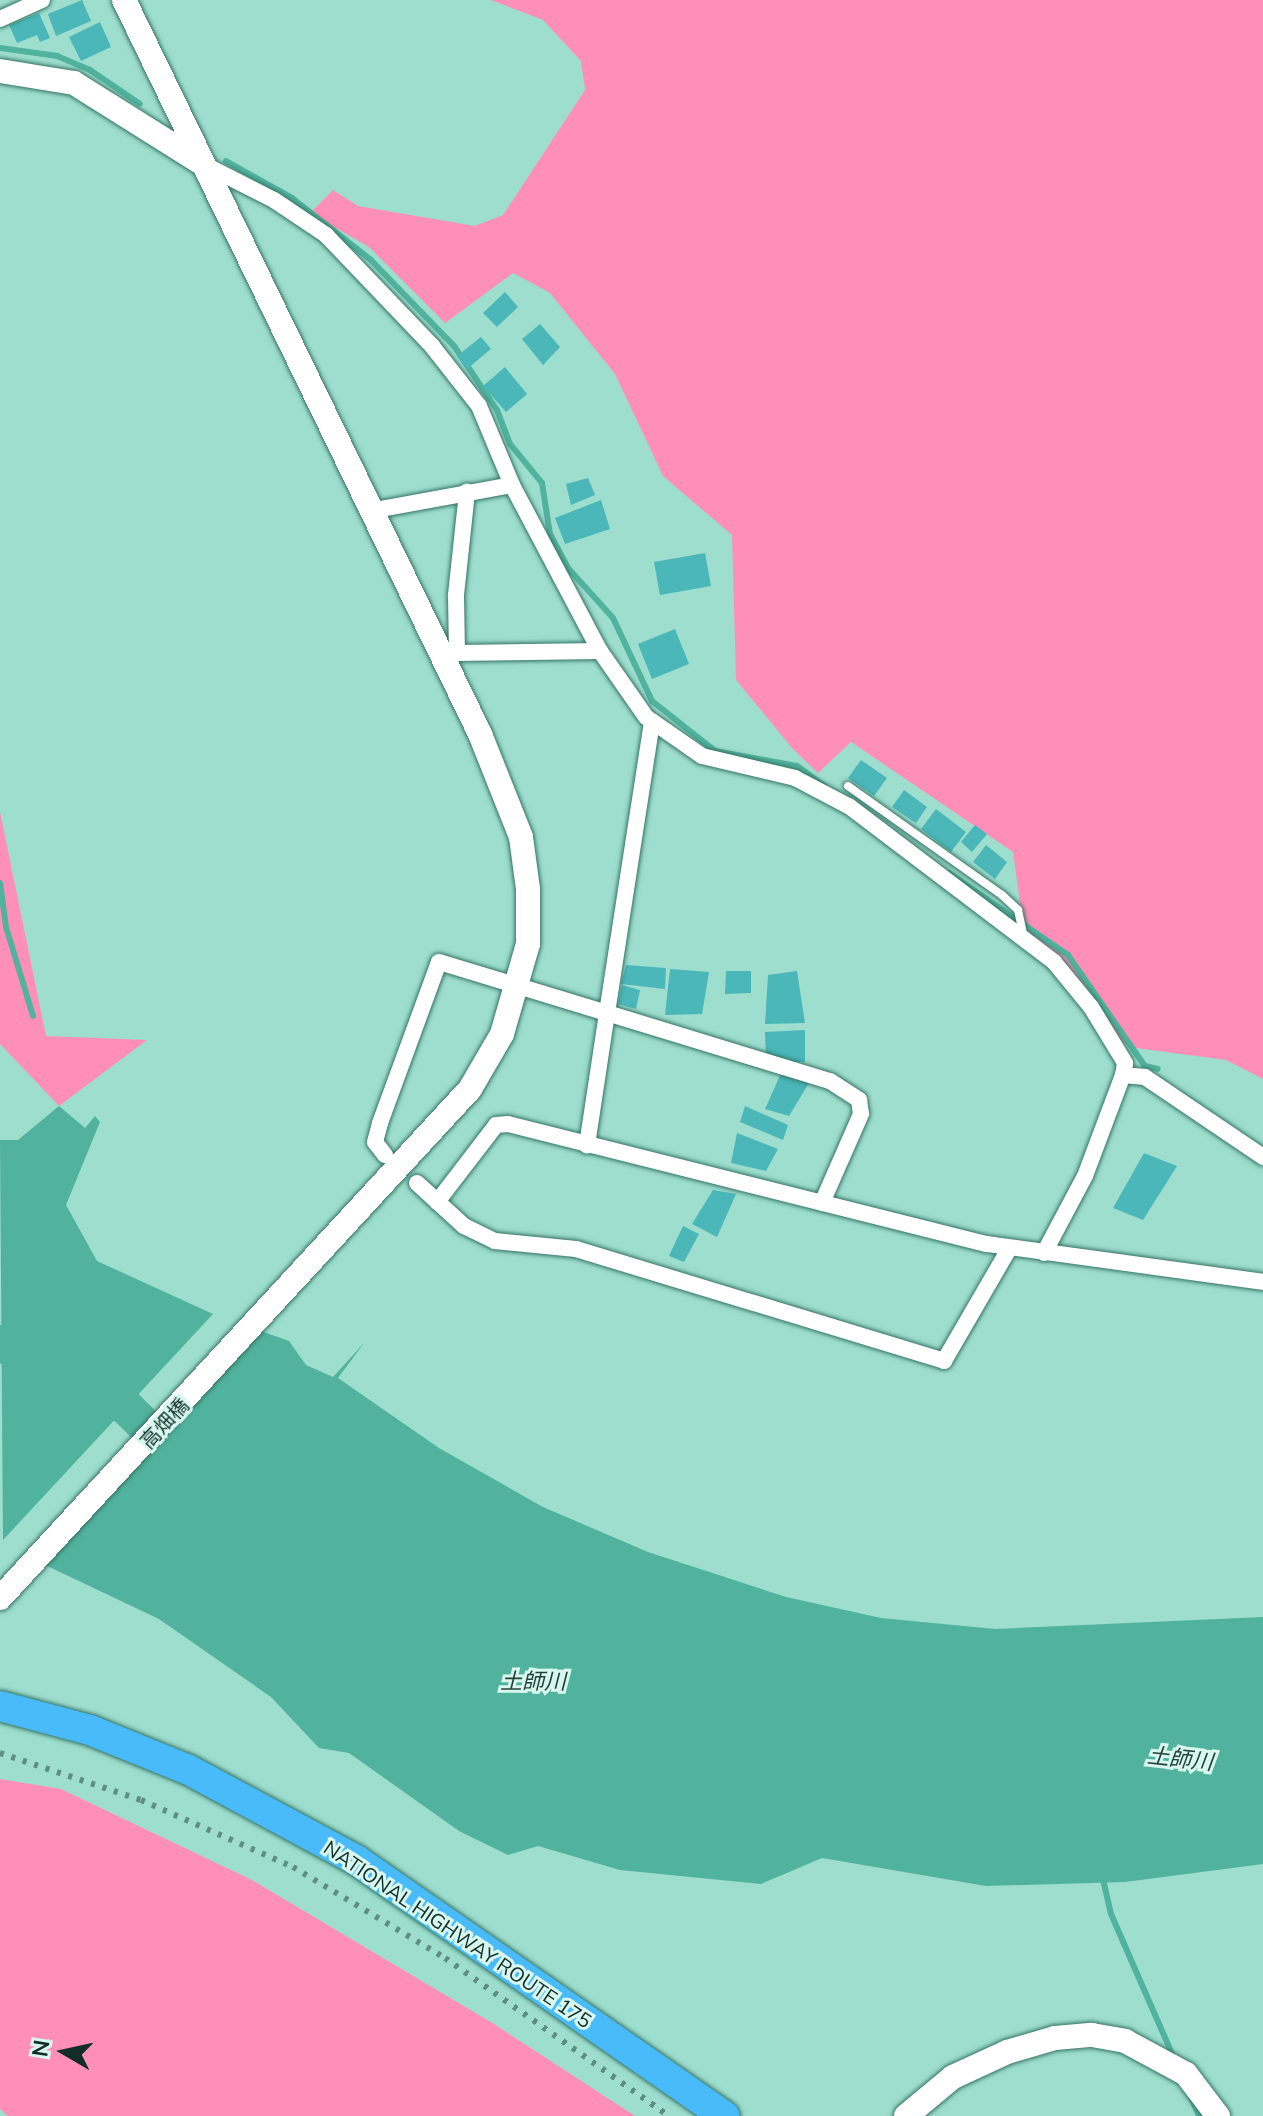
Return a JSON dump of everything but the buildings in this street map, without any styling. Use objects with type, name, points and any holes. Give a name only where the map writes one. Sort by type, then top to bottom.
[{"type":"highway","name":"NATIONAL HIGHWAY ROUTE 175","points":[[0,1706],[90,1730],[189,1770],[356,1860],[725,2116]]},
{"type":"street","points":[[0,19],[42,0]]},
{"type":"street","name":"高畑橋","points":[[0,1598],[328,1248],[470,1089],[502,1034],[519,986],[528,944],[528,889],[521,837],[450,657],[370,511],[124,0]]},
{"type":"street","points":[[0,71],[46,74],[74,83],[200,162],[274,200],[326,235],[432,346],[479,406],[512,485],[600,651],[652,722],[702,756],[821,788],[1054,962],[1091,1007],[1125,1063],[1085,1176],[1044,1253]]},
{"type":"street","points":[[370,511],[512,485]]},
{"type":"street","points":[[467,492],[450,657],[600,651]]},
{"type":"street","points":[[587,1146],[652,722]]},
{"type":"street","points":[[385,1155],[375,1142],[432,969],[439,962],[449,962],[830,1081],[859,1100],[861,1114],[822,1203]]},
{"type":"street","points":[[1123,1075],[1145,1077],[1263,1157]]},
{"type":"street","points":[[437,1202],[496,1125],[1009,1249],[1263,1282]]},
{"type":"street","points":[[417,1183],[464,1226],[495,1241],[576,1249],[944,1361],[1009,1249]]},
{"type":"street","points":[[906,2116],[953,2077],[1007,2052],[1055,2038],[1092,2035],[1125,2041],[1186,2074],[1218,2116]]},
{"type":"lane","points":[[848,786],[1002,895],[1018,910],[1025,941]]},
{"type":"shaded area","points":[[491,0],[1263,0],[1263,1079],[1226,1060],[1128,1047],[1025,939],[1013,852],[851,742],[818,773],[792,748],[736,680],[732,535],[663,476],[615,374],[550,293],[513,273],[445,323],[369,247],[310,213],[333,190],[358,206],[475,226],[503,215],[585,90],[581,61],[543,20]]},
{"type":"shaded area","points":[[0,812],[46,1036],[147,1040],[59,1106],[0,1044]]},
{"type":"shaded area","points":[[0,1779],[61,1789],[252,1880],[494,2024],[635,2116],[8,2116],[0,2109]]},
{"type":"water","points":[[59,1106],[85,1128],[95,1116],[100,1122],[66,1205],[97,1261],[213,1314],[3,1540],[0,1140],[18,1140]]},
{"type":"water","name":"土師川","points":[[258,1330],[289,1341],[306,1365],[333,1377],[364,1343],[338,1378],[439,1448],[543,1507],[648,1552],[786,1597],[881,1618],[995,1629],[1263,1617],[1263,1864],[1125,1882],[986,1886],[822,1858],[761,1884],[620,1870],[538,1846],[508,1855],[459,1831],[349,1753],[319,1748],[271,1697],[159,1619],[43,1564]]},
{"type":"waterway","points":[[0,48],[57,56],[90,70],[140,104]]},
{"type":"waterway","points":[[226,161],[292,198],[371,260],[454,346],[497,410],[510,444],[542,483],[550,534],[568,568],[613,618],[652,701],[715,751],[797,766],[825,786]]},
{"type":"waterway","points":[[949,873],[1068,955],[1145,1066],[1158,1069]]},
{"type":"waterway","points":[[0,883],[6,927],[33,1016]]},
{"type":"waterway","name":"土師川","points":[[0,1343],[126,1407],[178,1458]]},
{"type":"waterway","points":[[1102,1875],[1111,1914],[1174,2058]]},
{"type":"waterway","points":[[1191,2097],[1199,2116]]},
{"type":"railway","points":[[0,1753],[141,1800],[293,1867],[445,1958],[669,2116]]}]
